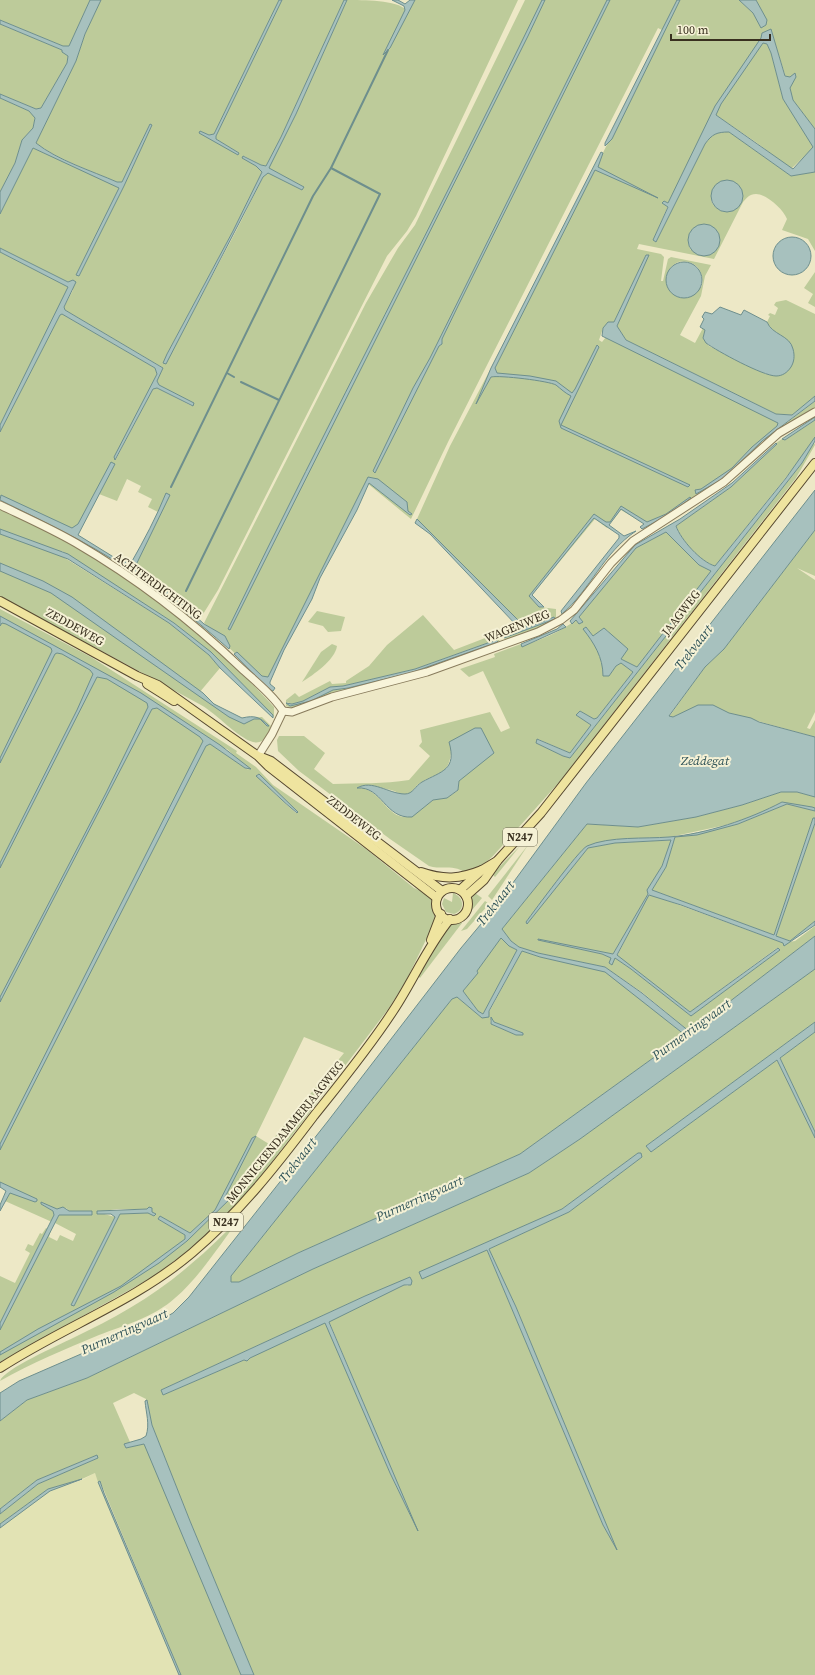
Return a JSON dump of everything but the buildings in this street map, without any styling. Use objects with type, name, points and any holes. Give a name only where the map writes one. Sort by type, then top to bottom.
[{"type":"main road","name":"JAAGWEG","points":[[801,478],[815,455]]},
{"type":"main road","name":"JAAGWEG","points":[[498,860],[541,813],[815,462]]},
{"type":"main road","name":"ZEDDEWEG","points":[[0,601],[137,676],[166,696],[188,707],[258,756],[268,766],[437,898]]},
{"type":"main road","name":"ZEDDEWEG","points":[[258,756],[271,761],[442,891]]},
{"type":"main road","name":"N247","points":[[460,890],[482,870],[498,860]]},
{"type":"main road","name":"N247","points":[[450,919],[457,919],[465,912],[468,905],[466,896],[484,880],[498,860]]},
{"type":"main road","points":[[414,870],[447,879],[464,877],[482,870]]},
{"type":"main road","points":[[450,919],[441,914],[437,909],[437,898],[442,891],[453,888],[460,890],[466,896]]},
{"type":"main road","name":"MONNICKENDAMMERJAAGWEG","points":[[429,948],[441,914]]},
{"type":"main road","name":"MONNICKENDAMMERJAAGWEG","points":[[0,1368],[28,1350],[110,1308],[152,1284],[193,1253],[231,1218],[268,1176],[379,1031],[406,990],[429,948],[450,919]]},
{"type":"street","name":"WAGENWEG","points":[[283,711],[292,712],[332,697],[427,672],[538,632],[554,624],[574,610],[611,563],[633,541],[724,482],[779,434],[815,412]]},
{"type":"street","name":"ACHTERDICHTING","points":[[0,505],[76,543],[131,578],[167,604],[230,657],[276,701],[283,711]]},
{"type":"street","points":[[258,756],[272,734],[283,711]]},
{"type":"green space","points":[[0,0],[90,0],[69,46],[63,46],[0,20]]},
{"type":"green space","points":[[101,0],[279,0],[214,134],[209,135],[200,131],[238,155],[239,153],[216,139],[216,136],[282,0],[344,0],[281,137],[266,166],[244,156],[243,158],[256,166],[262,172],[233,231],[167,354],[169,357],[263,177],[268,172],[302,190],[304,187],[268,168],[296,114],[347,0],[388,2],[396,4],[406,10],[384,54],[415,0],[518,0],[416,216],[407,231],[387,256],[218,590],[200,619],[132,570],[160,513],[148,507],[152,499],[138,492],[141,486],[127,479],[117,501],[99,494],[79,532],[0,497],[0,432],[60,315],[62,314],[155,368],[157,374],[114,459],[116,459],[153,389],[157,388],[192,406],[193,403],[159,385],[157,381],[163,368],[65,310],[64,307],[73,290],[73,280],[68,282],[0,248],[0,214],[33,148],[120,187],[76,275],[79,276],[124,186],[152,125],[150,124],[122,182],[117,182],[75,165],[54,155],[36,143],[76,61],[85,34]]},
{"type":"green space","points":[[525,0],[739,0],[753,13],[761,27],[766,25],[756,0],[815,0],[815,129],[793,100],[771,30],[762,33],[771,53],[783,99],[814,147],[791,169],[757,143],[716,115],[668,203],[664,201],[663,203],[668,206],[653,240],[656,242],[705,144],[715,134],[729,132],[791,176],[815,172],[815,251],[808,239],[782,230],[787,219],[785,215],[769,199],[756,194],[750,195],[743,202],[714,259],[639,244],[637,249],[661,254],[664,257],[661,281],[663,281],[668,259],[671,257],[711,265],[705,276],[701,296],[680,335],[695,343],[703,328],[705,330],[703,338],[709,346],[766,374],[794,360],[793,351],[790,344],[787,340],[774,331],[767,322],[770,316],[768,315],[770,313],[775,315],[778,308],[774,305],[776,302],[786,300],[815,314],[815,396],[792,415],[776,414],[626,340],[617,326],[648,255],[646,255],[614,322],[603,328],[599,340],[602,342],[606,337],[784,425],[815,401],[815,408],[762,441],[717,482],[650,527],[621,510],[607,528],[595,519],[532,595],[529,596],[539,607],[556,609],[556,620],[553,623],[509,641],[504,638],[555,618],[554,617],[529,627],[524,626],[417,519],[450,446],[491,368],[476,404],[491,377],[495,376],[497,373],[495,368],[664,31],[658,28],[449,440],[411,519],[367,483],[266,684],[204,623],[366,303],[398,248],[415,225]],"holes":[[[728,180],[738,185],[742,193],[742,200],[739,205],[735,210],[729,212],[716,208],[711,201]],[[702,224],[707,224],[691,250],[688,241],[690,232]],[[678,262],[689,262],[697,267],[702,275],[702,286],[689,297],[677,297],[668,289],[668,273],[674,264]]]},
{"type":"green space","points":[[0,24],[62,50],[68,56],[67,63],[41,108],[36,109],[0,94]]},
{"type":"green space","points":[[0,98],[29,111],[35,117],[33,128],[22,140],[15,163],[0,192]]},
{"type":"green space","points":[[0,252],[69,287],[0,425]]},
{"type":"green space","points":[[815,272],[815,307],[808,303],[813,294],[804,288]]},
{"type":"green space","points":[[815,420],[815,437],[799,461],[715,566],[697,555],[682,538],[676,526],[731,487],[777,444],[776,443],[782,439],[785,440]]},
{"type":"green space","points":[[814,442],[815,445],[796,478],[561,780],[493,856],[484,864],[465,873],[461,870],[452,868],[429,866],[390,839],[299,771],[278,751],[277,740],[279,736],[304,736],[325,753],[314,769],[333,784],[381,783],[409,780],[430,756],[419,746],[422,742],[420,730],[490,712],[501,732],[510,728],[483,671],[469,677],[460,669],[495,657],[494,654],[543,638],[557,632],[576,620],[583,622],[579,617],[629,555],[636,548],[666,532],[699,565],[712,571],[637,667],[621,659],[608,631],[604,629],[593,636],[586,627],[597,649],[603,667],[609,676],[616,666],[621,663],[633,672],[597,718],[594,719],[580,711],[576,715],[591,725],[570,753],[538,739],[536,743],[570,758],[802,463]],"holes":[[[451,750],[474,768],[459,781],[458,790],[452,795],[444,799],[433,800],[418,812],[407,817],[394,813],[372,792],[366,789],[358,788],[378,788],[408,794],[420,783],[445,769],[448,765]]]},
{"type":"green space","points":[[0,508],[79,547],[169,609],[221,651],[274,707],[274,717],[211,653],[174,623],[62,551],[60,555],[169,623],[209,655],[220,668],[199,693],[222,709],[241,718],[262,717],[271,726],[265,738],[257,743],[247,740],[201,705],[76,637],[0,598],[0,534],[46,549],[0,531]]},
{"type":"green space","points":[[815,530],[815,576],[797,568],[815,580],[815,712],[807,728],[810,729],[815,720],[815,737],[729,713],[679,714],[669,717],[705,667],[724,649]]},
{"type":"green space","points":[[0,609],[91,657],[237,751],[236,753],[256,767],[273,785],[366,849],[414,888],[430,895],[434,900],[436,919],[406,981],[389,1008],[265,1171],[224,1218],[189,1250],[151,1278],[0,1362],[0,1330],[51,1230],[49,1237],[57,1241],[60,1235],[73,1241],[76,1234],[55,1223],[59,1215],[92,1211],[69,1211],[66,1208],[57,1209],[41,1204],[53,1211],[54,1215],[52,1222],[5,1201],[11,1189],[0,1184]],"holes":[[[210,744],[227,749],[249,770]],[[258,774],[298,812],[296,813],[257,776]],[[304,1037],[344,1053],[269,1144],[256,1136]],[[273,1141],[233,1196],[187,1241],[185,1239],[185,1235],[158,1219],[160,1216],[190,1233],[215,1210],[226,1191],[225,1197],[227,1198]],[[117,1209],[147,1209],[148,1213],[120,1214],[74,1306],[71,1305],[115,1217],[97,1212]]]},
{"type":"green space","points":[[317,611],[345,617],[341,631],[328,632],[323,626],[308,622]]},
{"type":"green space","points":[[423,615],[454,650],[493,635],[501,642],[448,663],[295,709],[286,706],[286,700],[295,693],[299,697],[330,681],[332,684],[346,683],[346,681],[369,666],[387,645]],"holes":[[[496,640],[497,642],[410,673],[348,688],[333,690],[290,706],[287,702],[292,704],[303,701],[330,687],[343,686],[415,669]]]},
{"type":"green space","points":[[332,644],[337,646],[332,657],[323,667],[302,682],[321,652]]},
{"type":"green space","points":[[781,792],[797,792],[815,797],[815,808],[782,802],[759,814],[726,825],[670,837],[603,842],[586,847],[526,922],[527,923],[588,848],[615,843],[671,840],[662,866],[648,890],[648,894],[613,954],[538,940],[602,954],[611,958],[611,965],[615,958],[691,1016],[780,950],[777,948],[690,1012],[617,956],[648,896],[652,895],[783,943],[795,941],[815,926],[815,936],[690,1032],[643,993],[605,967],[538,953],[519,947],[511,941],[502,929],[587,824],[638,827],[696,817],[742,805]]},
{"type":"green space","points":[[787,804],[815,811],[815,818],[813,818],[774,935],[652,890],[666,867],[675,837],[738,824]]},
{"type":"green space","points":[[815,823],[815,921],[790,941],[776,936]]},
{"type":"green space","points":[[528,845],[492,900],[488,896]]},
{"type":"green space","points":[[520,846],[495,877],[492,874]]},
{"type":"green space","points":[[453,893],[459,897],[462,904],[460,910],[454,914],[446,912],[442,904],[444,898],[452,902]]},
{"type":"green space","points":[[475,893],[482,898],[472,910],[470,909],[471,899]]},
{"type":"green space","points":[[485,901],[489,904],[467,929],[461,931]]},
{"type":"green space","points":[[460,921],[462,923],[420,978],[418,976],[433,948],[449,924]]},
{"type":"green space","points":[[501,937],[509,946],[517,950],[483,1014],[478,1011],[463,991],[478,973],[477,971]]},
{"type":"green space","points":[[522,951],[540,957],[605,971],[685,1035],[520,1154],[298,1253],[239,1282],[231,1282],[231,1276],[452,999],[457,997],[482,1018],[488,1014]],"holes":[[[490,1020],[523,1033],[516,1035],[491,1024]]]},
{"type":"green space","points":[[815,969],[815,1022],[646,1146],[651,1152],[777,1060],[815,1138],[815,1675],[254,1675],[152,1425],[146,1409],[146,1399],[134,1393],[113,1403],[130,1442],[124,1445],[126,1448],[144,1444],[147,1447],[241,1675],[181,1675],[100,1481],[98,1482],[95,1473],[82,1479],[48,1489],[0,1524],[0,1514],[38,1484],[98,1458],[97,1455],[37,1480],[0,1509],[0,1421],[27,1400],[87,1378],[313,1269],[529,1173],[580,1139]],"holes":[[[638,1153],[642,1157],[569,1212],[489,1249],[516,1307],[614,1544],[603,1525],[487,1250],[419,1273],[562,1209]],[[411,1277],[408,1286],[404,1285],[329,1321],[413,1521],[390,1473],[325,1322],[250,1358],[247,1361],[244,1360],[163,1395],[161,1390],[365,1296]]]},
{"type":"green space","points":[[815,1032],[815,1132],[780,1058]]},
{"type":"green space","points":[[240,1218],[193,1281],[167,1305],[139,1320],[49,1356],[0,1381],[11,1370],[21,1364],[104,1322],[135,1305],[164,1286],[216,1242]]},
{"type":"green space","points":[[46,1228],[48,1229],[0,1323],[0,1276],[15,1283],[30,1253],[25,1250],[28,1244],[33,1246],[40,1233],[42,1234]]},
{"type":"green space","points":[[95,1473],[179,1675],[0,1675],[0,1528],[50,1491],[82,1480]]},
{"type":"water","points":[[90,0],[101,0],[85,34],[76,61],[36,143],[54,155],[75,165],[117,182],[122,182],[150,124],[152,125],[124,186],[79,276],[76,275],[119,188],[33,148],[0,214],[0,192],[15,163],[22,140],[33,128],[35,118],[29,111],[0,98],[0,94],[36,109],[41,108],[67,63],[68,56],[62,52],[62,50],[0,24],[0,20],[63,46],[69,46]]},
{"type":"water","points":[[279,0],[282,0],[216,136],[216,139],[239,153],[238,155],[199,133],[200,131],[209,135],[214,134]]},
{"type":"water","points":[[344,0],[347,0],[296,114],[269,168],[304,187],[302,190],[268,173],[263,177],[166,364],[163,363],[233,231],[262,172],[256,166],[242,158],[243,156],[266,166],[281,137]]},
{"type":"water","points":[[392,0],[398,0],[405,4],[410,0],[415,0],[390,48],[383,55],[405,10],[404,6]]},
{"type":"water","points":[[542,0],[545,0],[528,36],[230,630],[228,629],[267,550]]},
{"type":"water","points":[[607,0],[610,0],[458,306],[442,339],[442,344],[439,346],[375,473],[373,471],[413,388],[430,358]]},
{"type":"water","points":[[677,0],[680,0],[612,139],[605,146],[605,143]]},
{"type":"water","points":[[739,0],[756,0],[767,20],[766,25],[761,28],[753,13]]},
{"type":"water","points":[[771,29],[785,76],[790,77],[795,73],[796,77],[790,88],[793,100],[815,129],[815,172],[791,176],[729,132],[715,134],[705,144],[656,242],[653,240],[668,207],[662,203],[664,201],[668,203],[715,106],[761,38],[762,33]],"holes":[[[763,43],[767,44],[771,53],[783,99],[813,147],[793,169],[716,115],[721,104]]]},
{"type":"water","points":[[601,152],[603,153],[598,167],[658,198],[595,170],[495,368],[497,373],[530,376],[556,381],[572,393],[597,345],[599,347],[561,425],[690,485],[688,487],[561,428],[559,421],[571,396],[552,383],[504,377],[491,377],[476,404],[491,368]]},
{"type":"water","points":[[724,180],[730,180],[740,187],[743,196],[742,202],[736,209],[730,212],[724,212],[714,205],[711,199],[711,193],[718,183]]},
{"type":"water","points":[[701,224],[707,224],[717,231],[720,240],[719,246],[713,253],[707,256],[701,256],[691,249],[688,243],[688,237],[695,227]]},
{"type":"water","points":[[792,237],[805,243],[811,256],[805,269],[792,275],[779,269],[773,256],[779,243]]},
{"type":"water","points":[[0,248],[68,282],[73,280],[76,282],[64,307],[65,310],[163,368],[157,381],[159,385],[194,403],[193,406],[157,388],[153,389],[115,460],[114,457],[157,374],[155,368],[62,314],[60,315],[0,432],[0,425],[68,287],[0,252]]},
{"type":"water","points":[[646,255],[649,255],[617,326],[626,340],[776,414],[792,415],[815,396],[815,401],[762,441],[724,478],[696,494],[695,490],[701,489],[732,468],[752,447],[777,426],[778,423],[602,336],[603,328],[608,322],[614,322]]},
{"type":"water","points":[[688,262],[697,267],[701,273],[701,287],[697,293],[688,298],[680,298],[671,293],[667,287],[666,276],[671,267],[677,263]]},
{"type":"water","points":[[720,307],[741,315],[744,310],[767,322],[773,330],[785,338],[791,344],[794,356],[792,365],[788,371],[784,374],[776,376],[761,372],[720,352],[706,343],[703,338],[705,330],[700,327],[704,319],[702,317],[705,312],[712,314]]},
{"type":"water","points":[[815,417],[815,420],[785,440],[782,439]]},
{"type":"water","points":[[815,437],[815,441],[802,463],[570,758],[536,743],[537,739],[570,753],[591,725],[576,715],[580,711],[594,719],[597,718],[633,672],[621,663],[616,666],[609,676],[603,676],[600,656],[583,629],[586,627],[593,636],[604,628],[628,649],[621,659],[637,667],[711,571],[699,565],[666,532],[636,548],[579,617],[583,622],[579,624],[576,620],[572,624],[570,621],[635,545],[680,519],[732,483],[776,443],[777,444],[731,487],[676,526],[682,538],[692,550],[704,560],[715,566],[786,478]]},
{"type":"water","points":[[111,462],[115,464],[78,535],[120,561],[131,563],[150,529],[166,493],[170,495],[135,567],[173,596],[179,598],[182,604],[204,624],[225,636],[230,646],[229,649],[179,607],[111,558],[0,500],[1,495],[72,528],[78,524]]},
{"type":"water","points":[[368,477],[378,479],[407,502],[408,511],[412,514],[410,515],[369,483],[357,510],[320,578],[312,599],[284,650],[270,682],[270,684],[275,688],[273,691],[268,689],[234,654],[237,652],[262,676],[268,677]]},
{"type":"water","points":[[815,490],[815,530],[724,649],[705,667],[669,716],[673,717],[698,705],[713,705],[729,713],[815,737],[815,797],[797,792],[781,792],[742,805],[696,817],[638,827],[587,824],[502,929],[511,941],[519,947],[538,953],[605,967],[642,993],[690,1032],[815,936],[815,969],[580,1139],[529,1173],[313,1269],[87,1378],[27,1400],[0,1421],[0,1393],[19,1381],[166,1317],[173,1313],[189,1297],[328,1121],[461,948],[496,906],[586,783]],"holes":[[[501,938],[509,946],[517,950],[483,1014],[478,1011],[463,991],[478,973],[477,971]],[[522,951],[540,957],[605,972],[685,1035],[520,1154],[298,1253],[239,1282],[231,1282],[231,1276],[452,999],[457,997],[482,1018],[489,1017],[489,1011]]]},
{"type":"water","points":[[690,497],[691,498],[670,514],[642,529],[640,527],[644,524],[621,509],[609,525],[624,536],[636,531],[606,560],[581,594],[562,614],[561,611],[619,538],[619,535],[594,518],[532,595],[544,607],[539,607],[529,596],[594,514],[606,522],[610,522],[621,506],[647,522],[666,514]]},
{"type":"water","points":[[417,519],[524,626],[529,627],[554,617],[555,619],[504,638],[505,636],[517,631],[518,627],[430,534],[415,523]]},
{"type":"water","points":[[0,529],[68,554],[174,623],[211,652],[273,715],[273,718],[220,668],[209,655],[169,623],[68,559],[0,534]]},
{"type":"water","points":[[0,563],[43,581],[72,597],[203,693],[214,704],[242,718],[250,717],[260,719],[254,719],[244,724],[229,717],[51,593],[0,571]]},
{"type":"water","points":[[0,616],[141,693],[220,745],[251,769],[245,768],[210,744],[206,746],[0,1150],[0,1144],[203,741],[200,737],[157,708],[152,709],[0,1002],[0,997],[106,793],[148,707],[147,703],[107,679],[97,677],[0,868],[0,863],[77,710],[93,674],[90,670],[62,654],[55,654],[0,763],[0,758],[52,651],[51,648],[6,624],[2,623],[0,626]]},
{"type":"water","points":[[563,624],[566,627],[522,647],[521,644],[557,629]]},
{"type":"water","points":[[496,640],[498,642],[410,673],[348,688],[333,690],[311,701],[290,706],[286,703],[292,704],[303,701],[330,687],[343,686],[415,669]]},
{"type":"water","points":[[475,728],[481,728],[494,753],[459,781],[458,790],[447,798],[433,800],[412,817],[403,816],[396,813],[372,792],[357,788],[369,785],[399,793],[410,793],[422,782],[446,768],[451,759],[449,742]]},
{"type":"water","points":[[259,774],[298,812],[297,813],[256,776]]},
{"type":"water","points":[[782,802],[812,807],[815,808],[815,811],[787,804],[738,824],[697,835],[675,837],[666,867],[652,890],[774,935],[813,818],[815,818],[815,823],[776,936],[790,941],[815,921],[815,925],[784,946],[783,943],[681,905],[649,895],[617,955],[690,1012],[778,948],[780,950],[691,1016],[615,958],[612,965],[609,963],[611,958],[602,954],[538,940],[613,954],[648,894],[647,890],[662,866],[671,840],[615,843],[588,848],[527,924],[526,922],[566,869],[587,846],[616,839],[669,837],[698,833],[742,820]]},
{"type":"water","points":[[491,1017],[494,1022],[523,1033],[523,1035],[516,1035],[491,1024]]},
{"type":"water","points":[[815,1022],[815,1032],[780,1058],[815,1132],[815,1138],[777,1060],[651,1152],[646,1146]]},
{"type":"water","points":[[256,1136],[225,1197],[227,1198],[269,1144],[275,1140],[233,1196],[187,1241],[159,1263],[114,1292],[0,1355],[0,1352],[38,1329],[121,1286],[185,1239],[185,1235],[158,1219],[160,1216],[190,1233],[215,1210],[252,1138]]},
{"type":"water","points":[[638,1153],[641,1153],[642,1157],[569,1212],[489,1249],[516,1307],[617,1550],[603,1525],[487,1250],[422,1279],[419,1272],[562,1209]]},
{"type":"water","points":[[0,1182],[37,1199],[37,1201],[35,1202],[10,1193],[0,1211],[0,1205],[6,1191],[0,1187]]},
{"type":"water","points":[[41,1202],[57,1209],[63,1207],[69,1211],[92,1211],[92,1215],[59,1215],[0,1330],[0,1323],[54,1215],[53,1211],[41,1204]]},
{"type":"water","points":[[149,1207],[152,1208],[152,1212],[156,1214],[154,1216],[148,1213],[120,1214],[74,1306],[71,1305],[115,1217],[111,1214],[97,1214],[97,1211],[147,1209]]},
{"type":"water","points":[[410,1277],[412,1281],[411,1285],[404,1285],[329,1322],[418,1531],[390,1473],[325,1323],[250,1358],[247,1361],[244,1360],[163,1395],[161,1390],[365,1296]]},
{"type":"water","points":[[147,1400],[152,1425],[254,1675],[241,1675],[144,1444],[126,1448],[124,1444],[146,1436],[148,1423],[145,1401]]},
{"type":"water","points":[[97,1455],[98,1458],[38,1484],[0,1514],[0,1509],[37,1480]]},
{"type":"water","points":[[82,1479],[50,1491],[0,1528],[0,1524],[48,1489]]},
{"type":"water","points":[[100,1481],[181,1675],[179,1675],[98,1482]]},
{"type":"waterway","points":[[331,168],[388,50]]},
{"type":"waterway","points":[[171,487],[313,196],[331,168],[380,194],[186,591]]},
{"type":"waterway","points":[[227,373],[234,377]]},
{"type":"waterway","points":[[241,382],[279,400]]},
{"type":"water label","name":"Trekvaart","points":[[693,647]]},
{"type":"water label","name":"Zeddegat","points":[[705,760]]},
{"type":"water label","name":"Trekvaart","points":[[495,903]]},
{"type":"water label","name":"Purmerringvaart","points":[[691,1029]]},
{"type":"water label","name":"Trekvaart","points":[[297,1160]]},
{"type":"water label","name":"Purmerringvaart","points":[[419,1198]]},
{"type":"water label","name":"Purmerringvaart","points":[[124,1331]]}]
